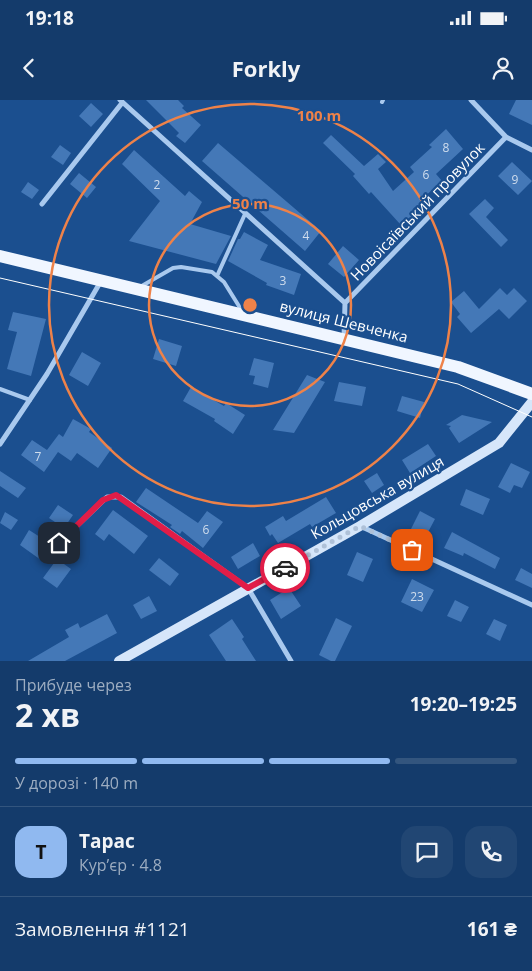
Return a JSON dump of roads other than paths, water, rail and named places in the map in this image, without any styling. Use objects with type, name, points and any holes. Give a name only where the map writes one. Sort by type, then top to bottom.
[{"type":"main road","name":"вулиця Шевченка","points":[[0,256],[244,313],[458,367],[532,394]]},
{"type":"street","points":[[471,100],[506,137],[532,150]]},
{"type":"street","points":[[42,204],[121,101],[345,303],[344,338]]},
{"type":"street","name":"Новоісаївський провулок","points":[[345,303],[506,137]]},
{"type":"street","points":[[0,444],[47,374],[103,279]]},
{"type":"street","name":"Кольцовська вулиця","points":[[119,661],[360,526],[499,443],[532,402]]},
{"type":"street","points":[[59,543],[103,500],[111,495],[120,497],[248,588],[291,661]]},
{"type":"street","points":[[360,526],[532,605]]},
{"type":"lane","points":[[217,276],[246,214]]},
{"type":"lane","points":[[139,288],[165,272],[181,267],[212,272],[224,282],[244,313]]},
{"type":"lane","points":[[0,389],[30,400]]},
{"type":"tram line","points":[[0,278],[458,384],[532,417]]}]
